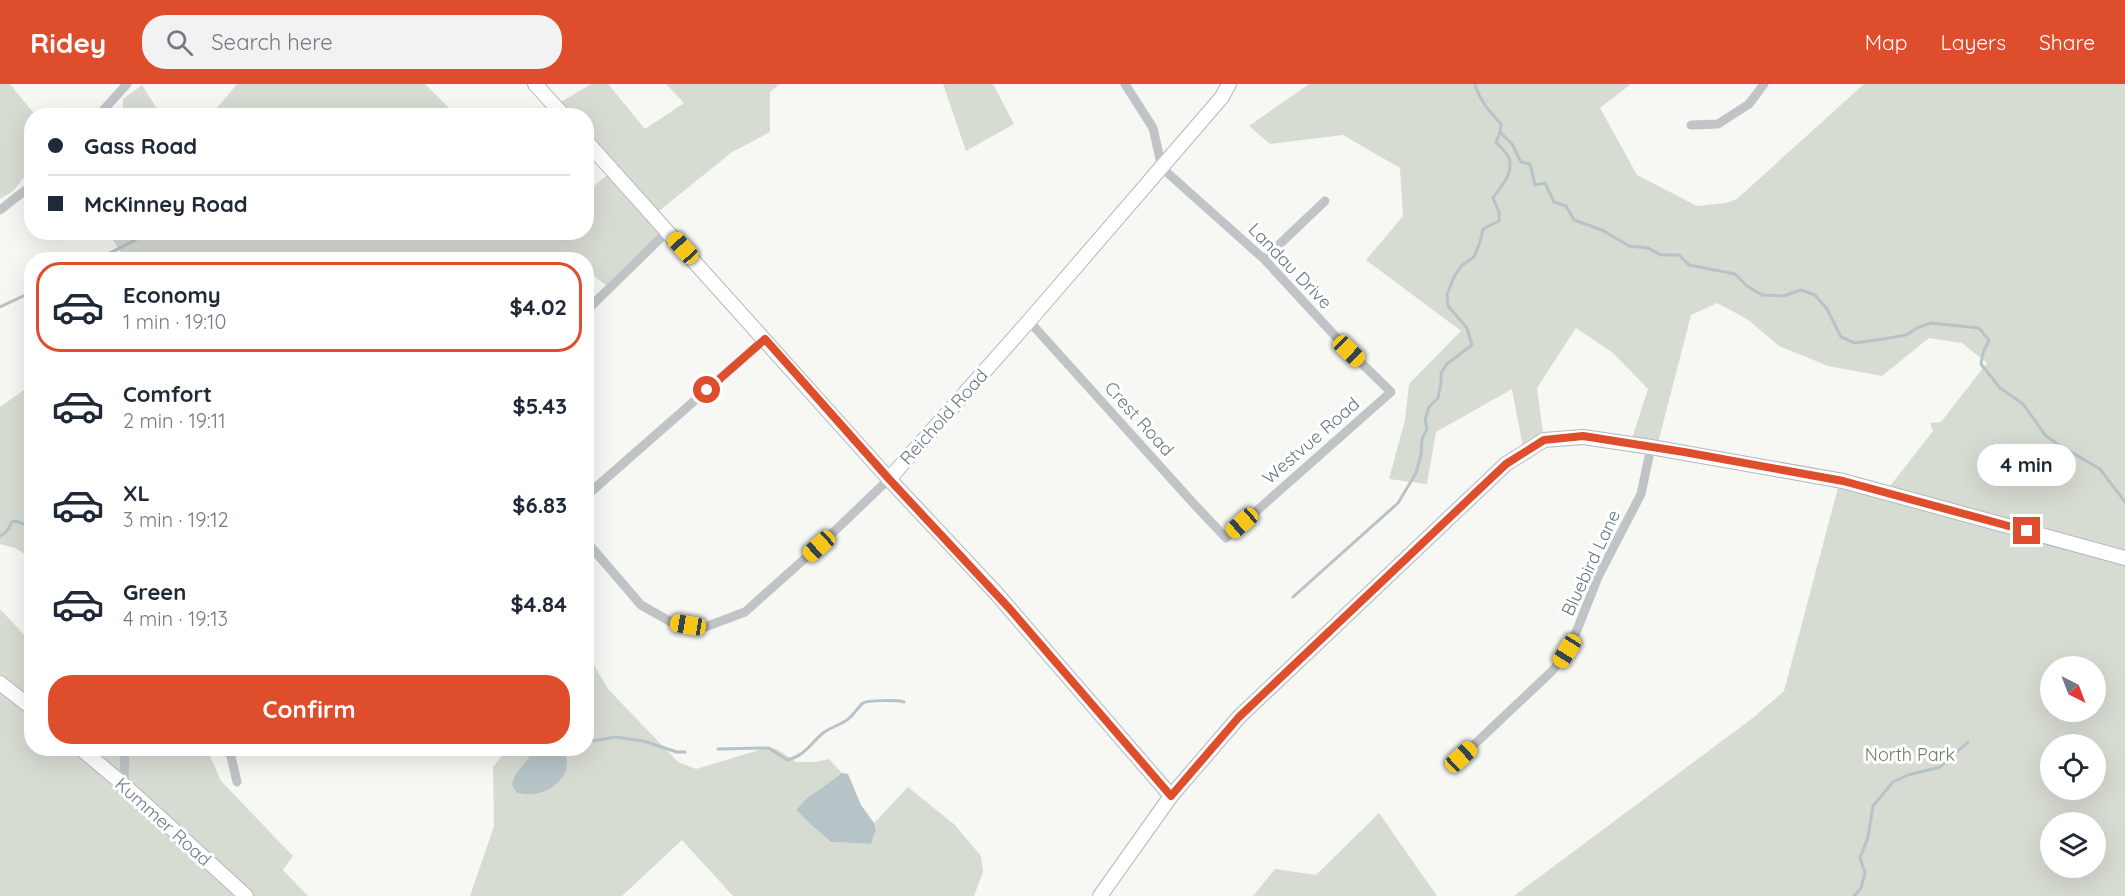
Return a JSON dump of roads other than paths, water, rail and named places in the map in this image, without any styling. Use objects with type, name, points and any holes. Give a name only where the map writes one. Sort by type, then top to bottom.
[{"type":"street","points":[[105,108],[127,84]]},
{"type":"street","points":[[535,84],[557,108]]},
{"type":"street","points":[[1125,84],[1153,128],[1162,168]]},
{"type":"street","name":"Reichold Road","points":[[594,550],[641,605],[671,622],[705,627],[745,612],[889,479],[1162,168],[1222,97],[1229,84]]},
{"type":"street","points":[[1691,125],[1718,124],[1749,104],[1764,84]]},
{"type":"street","points":[[594,150],[889,479],[1004,602],[1171,796]]},
{"type":"street","name":"Landau Drive","points":[[1162,168],[1264,259],[1349,351],[1391,392]]},
{"type":"street","points":[[0,210],[24,191]]},
{"type":"street","points":[[1264,259],[1325,201]]},
{"type":"street","points":[[594,303],[668,231]]},
{"type":"street","name":"Crest Road","points":[[1029,321],[1226,538]]},
{"type":"street","points":[[594,489],[765,339]]},
{"type":"street","name":"Westvue Road","points":[[1226,538],[1391,392]]},
{"type":"street","points":[[1100,896],[1171,796],[1239,717],[1506,464],[1544,440],[1583,436],[1843,481],[2125,558]]},
{"type":"street","name":"Bluebird Lane","points":[[1461,757],[1550,673],[1569,648],[1598,577],[1641,494],[1652,447]]},
{"type":"street","points":[[0,683],[24,702]]},
{"type":"street","name":"Kummer Road","points":[[90,756],[246,896]]},
{"type":"street","points":[[124,785],[125,756]]},
{"type":"street","points":[[231,756],[237,782]]},
{"type":"waterway","points":[[1475,84],[1482,101],[1501,124],[1500,132],[1512,144],[1521,162],[1530,164],[1535,185],[1545,183],[1554,202],[1566,206],[1574,220],[1602,230],[1629,246],[1648,248],[1661,255],[1679,255],[1689,265],[1735,274],[1747,286],[1762,295],[1783,296],[1801,290],[1815,295],[1827,309],[1841,337],[1855,343],[1906,335],[1931,323],[1979,328],[1989,340],[1981,364],[2000,388],[2023,404],[2046,436],[2100,469],[2125,502]]},
{"type":"waterway","points":[[1293,597],[1398,503],[1416,473],[1422,439],[1427,429],[1425,420],[1429,407],[1438,398],[1441,373],[1447,364],[1472,345],[1467,328],[1448,306],[1447,295],[1461,266],[1474,257],[1483,229],[1499,221],[1499,212],[1493,198],[1506,180],[1510,169],[1508,156],[1496,142],[1500,132]]},
{"type":"waterway","points":[[112,252],[135,240]]},
{"type":"waterway","points":[[0,307],[24,296]]},
{"type":"waterway","points":[[0,536],[7,531],[12,522],[24,524]]},
{"type":"waterway","points":[[718,749],[769,748],[787,760],[798,756],[823,733],[847,720],[863,703],[871,701],[904,702]]},
{"type":"waterway","points":[[594,741],[616,737],[643,741],[677,752],[685,752]]},
{"type":"waterway","points":[[1854,896],[1861,888],[1865,873],[1860,858],[1868,837],[1873,806],[1893,782],[1908,775],[1940,767],[1968,742]]},
{"type":"park label","name":"North Park","points":[[1910,755]]}]
